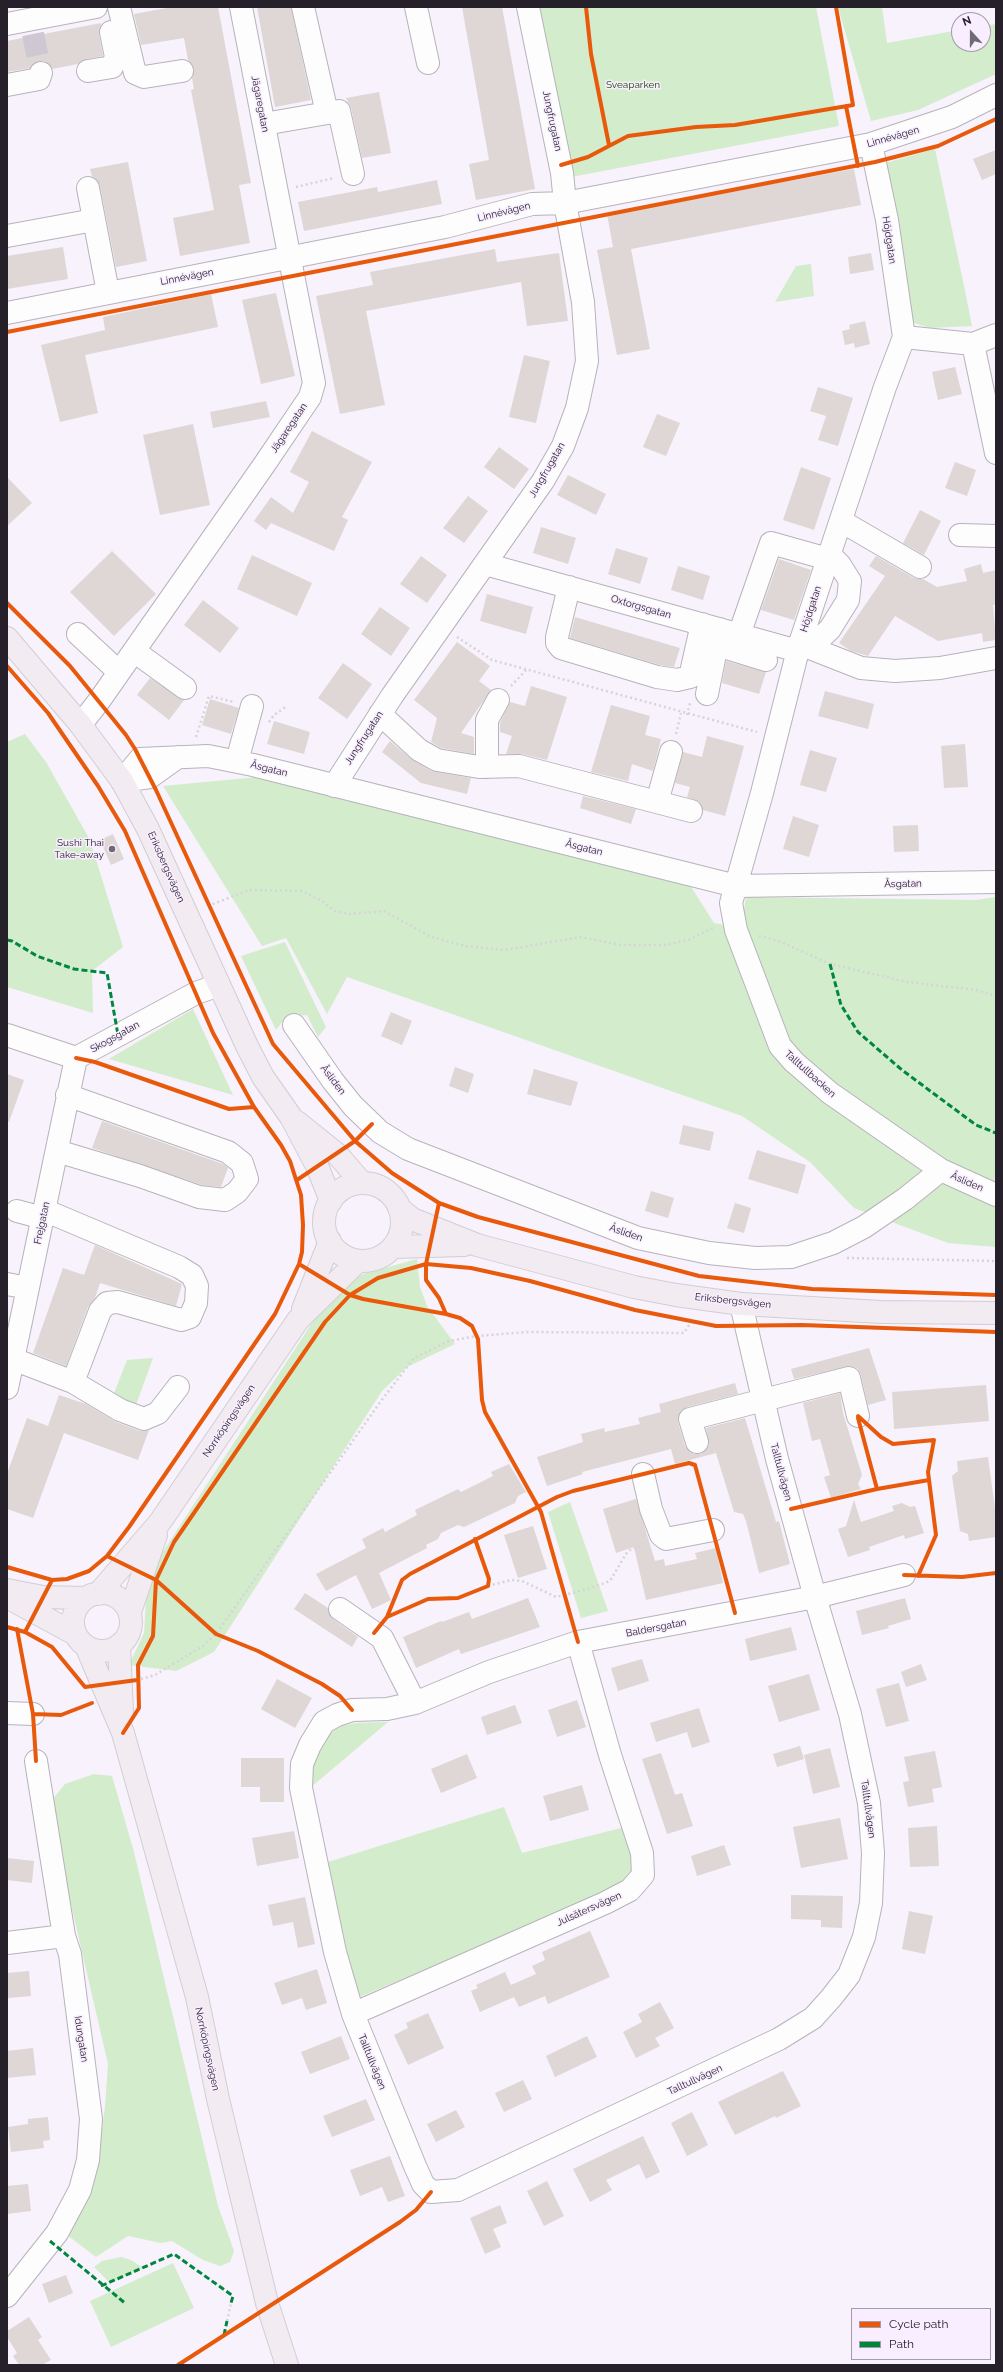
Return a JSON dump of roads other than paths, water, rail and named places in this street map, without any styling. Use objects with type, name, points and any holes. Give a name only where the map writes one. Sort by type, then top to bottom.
[{"type":"main road","name":"Eriksbergsvägen","points":[[7,638],[81,724],[122,781],[146,824],[246,1046],[263,1077],[291,1117],[318,1168],[331,1201]]},
{"type":"main road","name":"Eriksbergsvägen","points":[[291,1117],[337,1154],[362,1183]]},
{"type":"main road","points":[[362,1183],[382,1188],[389,1193],[400,1208],[402,1226],[393,1247],[376,1258],[358,1261],[341,1254],[330,1241],[325,1218],[331,1201],[343,1190],[362,1183]]},
{"type":"main road","name":"Eriksbergsvägen","points":[[400,1208],[412,1219],[477,1245],[634,1287],[695,1298],[741,1304],[881,1312],[996,1313]]},
{"type":"main road","name":"Norrköpingsvägen","points":[[298,1320],[330,1241]]},
{"type":"main road","name":"Eriksbergsvägen","points":[[393,1247],[477,1245]]},
{"type":"main road","name":"Norrköpingsvägen","points":[[91,1596],[160,1522],[298,1320],[358,1261]]},
{"type":"main road","name":"Norrköpingsvägen","points":[[130,1612],[160,1522]]},
{"type":"main road","points":[[7,1590],[43,1597],[116,1596],[124,1602],[130,1612],[130,1630],[126,1639],[119,1645],[104,1651],[81,1641],[7,1597]]},
{"type":"main road","points":[[81,1641],[74,1615],[77,1608],[91,1596]]},
{"type":"main road","name":"Norrköpingsvägen","points":[[81,1641],[123,1733],[196,1998],[218,2099],[266,2296],[287,2365]]},
{"type":"main road","name":"Norrköpingsvägen","points":[[119,1645],[123,1733]]},
{"type":"street","points":[[7,24],[96,7]]},
{"type":"street","points":[[88,71],[112,67],[116,57],[105,7]]},
{"type":"street","points":[[119,7],[135,73],[144,77],[182,71]]},
{"type":"street","name":"Jägaregatan","points":[[81,724],[134,651],[310,397],[314,383],[278,191],[241,7]]},
{"type":"street","points":[[303,7],[327,113]]},
{"type":"street","points":[[416,7],[428,63]]},
{"type":"street","name":"Jungfrugatan","points":[[334,786],[380,714],[543,481],[563,446],[577,408],[587,361],[587,335],[584,302],[564,203],[562,173],[528,7]]},
{"type":"street","points":[[7,85],[39,79],[41,73]]},
{"type":"street","name":"Linnévägen","points":[[7,313],[445,227],[532,204],[564,203],[872,144],[952,117],[996,95]]},
{"type":"street","points":[[264,124],[339,111],[353,174]]},
{"type":"street","name":"Höjdgatan","points":[[736,886],[802,648],[829,557],[885,387],[904,337],[887,220],[872,144]]},
{"type":"street","points":[[88,188],[108,292]]},
{"type":"street","points":[[7,236],[94,220]]},
{"type":"street","points":[[904,337],[973,344],[996,335]]},
{"type":"street","points":[[973,344],[996,453]]},
{"type":"street","points":[[841,521],[920,567]]},
{"type":"street","points":[[960,535],[996,536]]},
{"type":"street","points":[[569,587],[557,637],[557,642],[561,648],[657,677],[677,680],[690,677],[719,633],[771,542],[829,557],[840,565],[850,581],[848,600],[830,629],[802,648]]},
{"type":"street","name":"Oxtorgsgatan","points":[[485,564],[569,587],[719,633],[802,648],[861,668],[895,671],[940,668],[996,658]]},
{"type":"street","points":[[719,633],[766,660]]},
{"type":"street","points":[[707,694],[719,633]]},
{"type":"street","points":[[78,634],[119,672]]},
{"type":"street","points":[[134,651],[185,688]]},
{"type":"street","points":[[487,767],[487,720],[498,700]]},
{"type":"street","points":[[237,761],[252,706]]},
{"type":"street","points":[[380,714],[419,750],[437,760],[487,767],[519,766],[691,811]]},
{"type":"street","points":[[657,802],[672,752]]},
{"type":"street","name":"Åsgatan","points":[[122,781],[150,777],[178,757],[208,756],[237,761],[736,886],[996,882]]},
{"type":"street","name":"Talltullbacken","points":[[736,886],[731,903],[736,930],[780,1046],[794,1062],[830,1093],[941,1170]]},
{"type":"street","name":"Skogsgatan","points":[[76,1058],[190,997],[219,985]]},
{"type":"street","name":"Åsliden","points":[[294,1025],[333,1081],[353,1106],[380,1132],[408,1149],[638,1238],[709,1253],[755,1258],[791,1257],[833,1243],[864,1228],[905,1199],[941,1170],[996,1195]]},
{"type":"street","points":[[7,1035],[76,1058]]},
{"type":"street","name":"Frejgatan","points":[[7,1388],[57,1151],[67,1095],[76,1058]]},
{"type":"street","points":[[57,1151],[140,1176],[199,1197],[225,1200],[237,1192],[247,1179],[242,1163],[228,1152],[67,1095]]},
{"type":"street","points":[[16,1211],[44,1214],[179,1267],[192,1276],[197,1286],[196,1303],[190,1317],[181,1320],[118,1302],[107,1303],[100,1311],[73,1382]]},
{"type":"street","points":[[7,1284],[28,1288]]},
{"type":"street","name":"Talltullvägen","points":[[415,1703],[387,1709],[352,1710],[337,1715],[324,1722],[310,1745],[302,1764],[300,1788],[335,1952],[353,2014],[423,2184],[431,2192],[458,2190],[706,2075],[779,2039],[813,2018],[849,1975],[864,1937],[871,1903],[873,1853],[869,1803],[850,1714],[815,1598],[763,1400],[741,1304]]},
{"type":"street","points":[[13,1359],[73,1382],[120,1410],[144,1418],[158,1413],[178,1386]]},
{"type":"street","points":[[697,1442],[690,1419],[849,1378],[858,1416]]},
{"type":"street","points":[[643,1474],[656,1525],[663,1537],[666,1539],[713,1530]]},
{"type":"street","name":"Baldersgatan","points":[[415,1703],[489,1672],[578,1642],[815,1598],[904,1575]]},
{"type":"street","points":[[340,1609],[382,1638],[415,1703]]},
{"type":"street","name":"Julsätersvägen","points":[[353,2014],[605,1903],[630,1890],[643,1875],[642,1853],[610,1755],[578,1642]]},
{"type":"street","points":[[7,1713],[33,1714]]},
{"type":"street","name":"Idungatan","points":[[7,2296],[57,2232],[80,2190],[88,2160],[91,2119],[89,2090],[70,1954],[64,1936],[36,1761]]},
{"type":"street","points":[[7,1943],[64,1936]]},
{"type":"tunnel","points":[[33,34],[41,73]]},
{"type":"place","name":"Sushi Thai Take-away","points":[[112,849]]},
{"type":"park label","name":"Sveaparken","points":[[633,85]]}]
